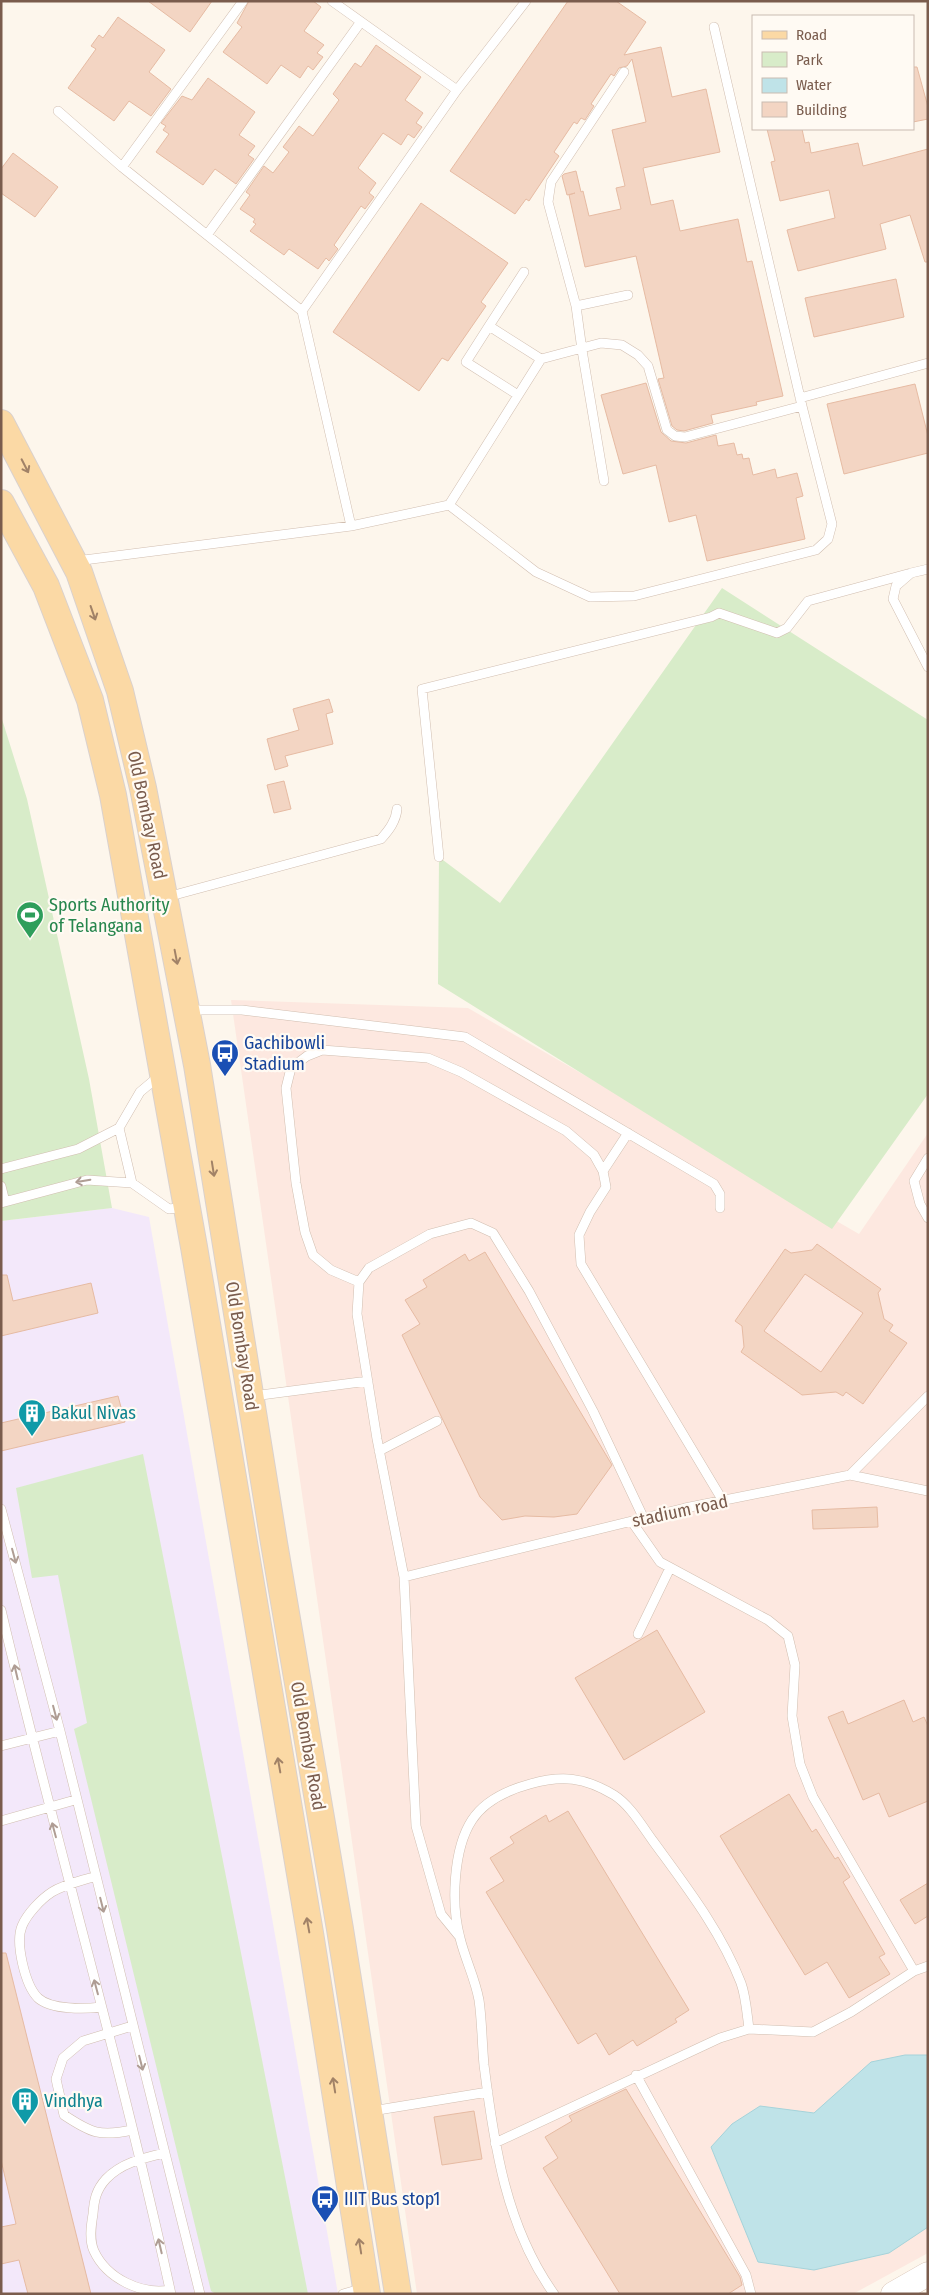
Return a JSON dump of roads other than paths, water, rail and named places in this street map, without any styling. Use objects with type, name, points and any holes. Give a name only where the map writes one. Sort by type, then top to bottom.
[{"type":"main road","name":"Old Bombay Road","points":[[3,430],[74,561],[120,691],[144,788],[186,1010],[207,1134],[398,2294]]},
{"type":"main road","name":"Old Bombay Road","points":[[1,502],[46,586],[90,700],[113,795],[164,1072],[310,1934],[359,2292]]},
{"type":"main road","points":[[175,1139],[207,1134]]},
{"type":"main road","points":[[893,2294],[928,2274]]},
{"type":"lane","points":[[122,167],[243,1]]},
{"type":"lane","points":[[332,1],[360,23],[457,90]]},
{"type":"lane","points":[[302,311],[457,90],[526,1]]},
{"type":"lane","points":[[207,235],[360,23]]},
{"type":"lane","points":[[449,505],[536,572],[590,597],[634,596],[816,550],[828,538],[832,524],[801,402],[714,26]]},
{"type":"lane","points":[[604,481],[576,306],[548,202],[551,182],[624,72]]},
{"type":"lane","points":[[58,111],[122,167],[302,311],[351,526]]},
{"type":"lane","points":[[518,395],[466,362],[524,272]]},
{"type":"lane","points":[[576,306],[628,295]]},
{"type":"lane","points":[[489,326],[541,359],[602,344],[622,345],[638,355],[648,366],[667,430],[675,436],[685,437],[928,363]]},
{"type":"lane","points":[[74,561],[351,526],[449,505],[541,359]]},
{"type":"lane","points":[[439,857],[422,689],[702,620],[719,612],[777,633],[787,628],[808,601],[928,569]]},
{"type":"lane","points":[[911,574],[896,586],[893,599],[928,667]]},
{"type":"lane","points":[[165,898],[381,839],[391,827],[397,809]]},
{"type":"lane","points":[[186,1010],[242,1010],[465,1037],[714,1184],[720,1194],[720,1208]]},
{"type":"lane","points":[[359,1282],[332,1270],[314,1255],[305,1232],[296,1183],[286,1088],[292,1068],[307,1056],[322,1050],[428,1058],[470,1076],[566,1131],[594,1155],[603,1171],[606,1187],[590,1212],[580,1235],[581,1264],[723,1501]]},
{"type":"lane","points":[[1,1169],[78,1149],[119,1128],[140,1092],[164,1072]]},
{"type":"lane","points":[[119,1128],[132,1183]]},
{"type":"lane","points":[[603,1171],[628,1133]]},
{"type":"lane","points":[[928,1158],[914,1181],[920,1204],[928,1218]]},
{"type":"lane","points":[[1,1186],[3,1202],[87,1180],[132,1183],[169,1209],[186,1208]]},
{"type":"lane","points":[[459,1936],[440,1914],[416,1826],[404,1577],[379,1451],[357,1314],[359,1282],[369,1268],[430,1234],[471,1223],[493,1232],[548,1325],[593,1411],[644,1519]]},
{"type":"lane","points":[[250,1396],[368,1381]]},
{"type":"lane","points":[[850,1475],[928,1396]]},
{"type":"lane","points":[[379,1451],[437,1421]]},
{"type":"lane","points":[[850,1475],[928,1490]]},
{"type":"lane","name":"stadium road","points":[[404,1577],[644,1519],[850,1475]]},
{"type":"lane","points":[[1,1509],[60,1731],[200,2294]]},
{"type":"lane","points":[[632,1522],[660,1562],[768,1620],[788,1636],[795,1665],[792,1716],[800,1764],[813,1797],[914,1971]]},
{"type":"lane","points":[[638,1634],[670,1568]]},
{"type":"lane","points":[[1,1610],[31,1739],[108,2032],[140,2159],[171,2292],[152,2292],[130,2284],[108,2271],[94,2251],[90,2235],[95,2195],[106,2179],[122,2166],[140,2159],[164,2153]]},
{"type":"lane","points":[[1,1746],[60,1731]]},
{"type":"lane","points":[[554,2294],[539,2273],[522,2237],[509,2202],[495,2143],[478,2000],[459,1936],[454,1887],[457,1857],[472,1820],[494,1798],[514,1788],[553,1778],[584,1780],[616,1796],[634,1815],[716,1933],[742,1984],[749,2029]]},
{"type":"lane","points":[[1,1821],[76,1800]]},
{"type":"lane","points":[[96,1876],[69,1884],[52,1892],[34,1908],[22,1926],[19,1948],[26,1976],[39,1999],[63,2008],[101,2007]]},
{"type":"lane","points":[[495,2143],[700,2045],[749,2029],[813,2032],[851,2012],[914,1971],[928,1966]]},
{"type":"lane","points":[[132,2026],[83,2041],[63,2058],[56,2078],[64,2115],[88,2131],[112,2134],[132,2130]]},
{"type":"lane","points":[[636,2075],[746,2275],[751,2294]]},
{"type":"lane","points":[[369,2111],[488,2092]]},
{"type":"water","points":[[905,2055],[928,2055],[928,2227],[889,2253],[814,2270],[758,2262],[711,2147],[732,2124],[760,2106],[814,2113],[871,2062]]},
{"type":"place","name":"Sports Authority of Telangana","points":[[30,939]]},
{"type":"place","name":"Gachibowli Stadium","points":[[225,1077]]},
{"type":"place","name":"Bakul Nivas","points":[[32,1437]]},
{"type":"place","name":"Vindhya","points":[[25,2125]]},
{"type":"place","name":"IIIT Bus stop1","points":[[325,2223]]}]
